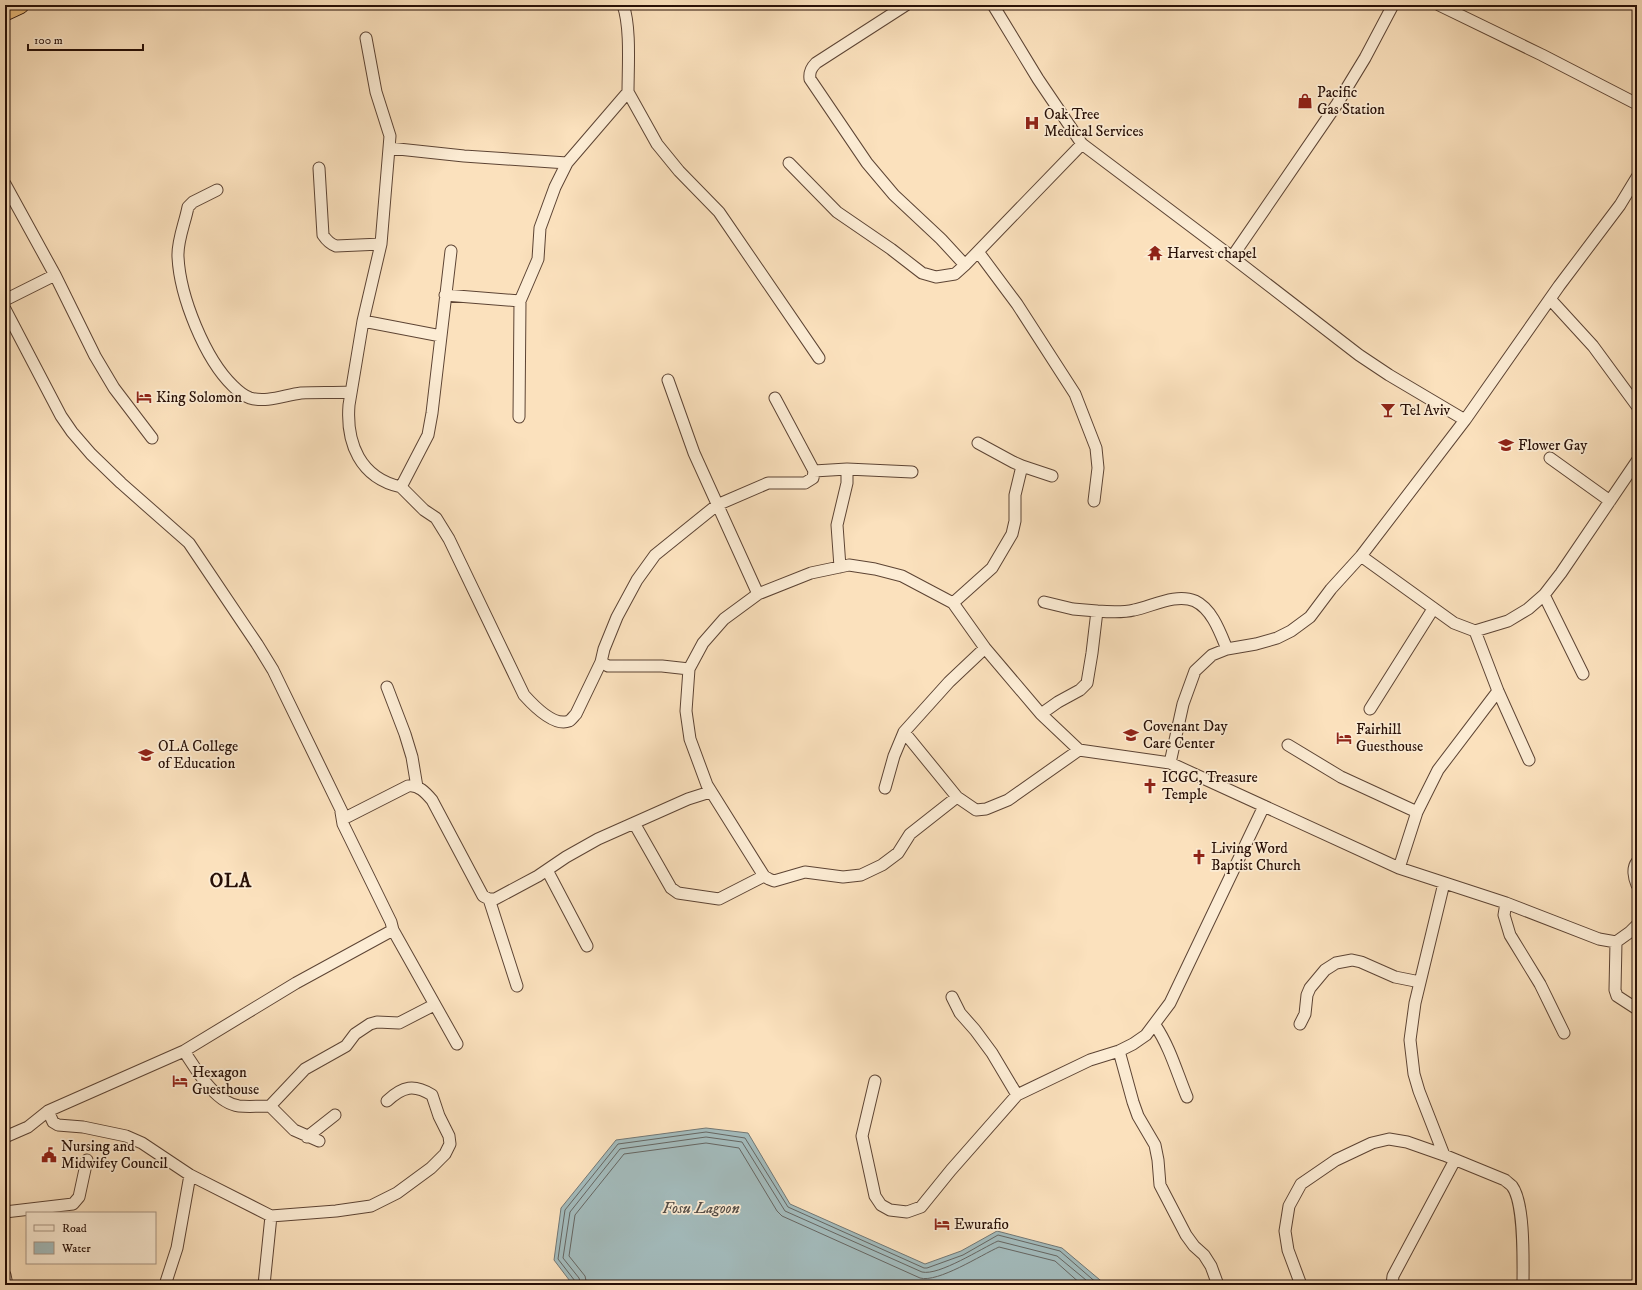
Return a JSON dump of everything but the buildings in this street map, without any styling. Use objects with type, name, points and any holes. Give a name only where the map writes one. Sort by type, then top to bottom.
[{"type":"highway","points":[[5,12],[20,5]]},
{"type":"street","points":[[623,5],[625,11],[627,38],[628,92],[657,144],[679,171],[719,212],[819,358]]},
{"type":"street","points":[[906,5],[816,63],[812,67],[809,74],[810,79],[842,128],[871,168],[894,195],[941,238],[965,265]]},
{"type":"street","points":[[993,5],[1038,78],[1082,144],[1359,355],[1389,375],[1465,420]]},
{"type":"street","points":[[1232,257],[1333,110],[1393,5]]},
{"type":"street","points":[[1439,5],[1542,55],[1637,104]]},
{"type":"street","points":[[366,38],[376,92],[390,136],[381,244],[363,321],[350,392],[348,416],[353,445],[360,461],[368,471],[383,481],[401,487],[424,510],[436,518],[452,546],[524,695],[534,706],[550,718],[561,722],[570,721],[576,714],[601,662],[604,649],[617,617],[637,580],[655,555],[717,506],[768,484],[805,483],[813,478],[814,471],[775,398]]},
{"type":"street","points":[[520,417],[520,301],[538,259],[540,228],[555,187],[567,162],[628,92]]},
{"type":"street","points":[[789,163],[837,212],[891,249],[922,273],[936,277],[955,274],[979,253],[1082,144]]},
{"type":"street","points":[[389,148],[464,156],[567,162]]},
{"type":"street","points":[[319,168],[323,235],[326,240],[330,244],[336,246],[381,244]]},
{"type":"street","points":[[1170,763],[1183,704],[1195,671],[1212,655],[1227,649],[1256,644],[1277,638],[1291,631],[1310,616],[1331,589],[1361,556],[1465,420],[1550,299],[1620,205],[1637,177]]},
{"type":"street","points":[[5,184],[55,275],[95,356],[114,388],[152,438]]},
{"type":"street","points":[[217,190],[193,202],[188,207],[178,256],[180,272],[187,298],[200,337],[208,353],[227,380],[248,398],[256,400],[300,393],[350,392]]},
{"type":"street","points":[[401,487],[428,436],[451,251]]},
{"type":"street","points":[[979,253],[1018,304],[1075,394],[1096,448],[1098,468],[1094,501]]},
{"type":"street","points":[[5,300],[55,275]]},
{"type":"street","points":[[446,295],[520,301]]},
{"type":"street","points":[[1550,299],[1593,346],[1637,406]]},
{"type":"street","points":[[5,309],[58,411],[72,432],[91,454],[121,483],[189,543],[253,637],[273,670],[345,818],[408,786],[417,787],[432,800],[484,896],[489,899],[495,899],[547,870],[566,857],[634,822],[710,792]]},
{"type":"street","points":[[363,321],[441,336]]},
{"type":"street","points":[[668,380],[694,453],[758,594]]},
{"type":"street","points":[[978,443],[1013,462],[1052,476]]},
{"type":"street","points":[[1550,458],[1610,501]]},
{"type":"street","points":[[1361,556],[1432,609],[1454,623],[1474,631],[1508,621],[1528,609],[1544,595],[1637,461]]},
{"type":"street","points":[[953,603],[992,568],[1012,534],[1015,521],[1015,495],[1022,466]]},
{"type":"street","points":[[814,471],[847,469],[912,472]]},
{"type":"street","points":[[840,567],[837,525],[847,483],[847,469]]},
{"type":"street","points":[[957,797],[910,834],[898,853],[882,865],[862,875],[843,877],[804,872],[774,881],[769,879],[764,876],[710,792],[690,739],[686,711],[689,669],[704,643],[724,619],[758,594],[811,573],[850,565],[875,569],[902,576],[953,603],[985,648],[1041,714],[1079,750],[1170,763],[1399,868],[1506,903],[1600,939],[1616,942],[1637,925]]},
{"type":"street","points":[[1544,595],[1583,674]]},
{"type":"street","points":[[1044,602],[1073,609],[1115,612],[1134,610],[1175,599],[1194,601],[1203,607],[1218,626],[1227,649]]},
{"type":"street","points":[[1370,709],[1432,609]]},
{"type":"street","points":[[1041,714],[1058,702],[1080,690],[1087,683],[1097,611]]},
{"type":"street","points":[[1474,631],[1498,691],[1529,760]]},
{"type":"street","points":[[885,788],[894,756],[904,732],[949,682],[985,648]]},
{"type":"street","points":[[601,662],[608,666],[662,666],[689,669]]},
{"type":"street","points":[[387,687],[412,757],[417,787]]},
{"type":"street","points":[[1399,868],[1417,812],[1438,770],[1498,691]]},
{"type":"street","points":[[904,732],[957,797],[976,810],[986,809],[1008,800],[1079,750]]},
{"type":"street","points":[[1288,745],[1341,778],[1417,812]]},
{"type":"street","points":[[875,1081],[862,1136],[875,1196],[881,1205],[899,1212],[907,1212],[921,1207],[1017,1095],[1090,1060],[1120,1051],[1146,1035],[1155,1025],[1170,1003],[1264,806]]},
{"type":"street","points":[[341,812],[343,824],[391,922],[393,930],[457,1044]]},
{"type":"street","points":[[634,822],[671,888],[678,893],[719,899],[764,876]]},
{"type":"street","points":[[1637,862],[1635,865],[1634,875],[1637,885]]},
{"type":"street","points":[[547,870],[587,946]]},
{"type":"street","points":[[1444,883],[1415,1003],[1410,1040],[1414,1074],[1419,1091],[1444,1154]]},
{"type":"street","points":[[489,899],[517,986]]},
{"type":"street","points":[[1506,903],[1504,915],[1510,935],[1540,984],[1564,1033]]},
{"type":"street","points":[[5,1137],[28,1127],[48,1110],[184,1052],[296,983],[393,930]]},
{"type":"street","points":[[1616,942],[1615,990],[1617,996],[1637,1009]]},
{"type":"street","points":[[1300,1024],[1305,1014],[1307,995],[1310,988],[1325,970],[1336,963],[1356,961],[1395,977],[1420,982]]},
{"type":"street","points":[[952,996],[960,1013],[975,1030],[992,1054],[1017,1095]]},
{"type":"street","points":[[270,1106],[305,1069],[346,1046],[355,1034],[370,1024],[377,1022],[399,1023],[434,1005]]},
{"type":"street","points":[[1155,1025],[1169,1048],[1187,1098]]},
{"type":"street","points":[[1120,1051],[1138,1116],[1154,1145],[1158,1160],[1160,1185],[1186,1235],[1194,1246],[1204,1255],[1218,1285]]},
{"type":"street","points":[[184,1052],[205,1081],[222,1099],[238,1106],[270,1106],[294,1130],[319,1141]]},
{"type":"street","points":[[48,1110],[54,1122],[58,1125],[83,1127],[126,1136],[142,1143],[190,1174],[271,1216],[336,1211],[371,1206],[396,1193],[431,1168],[445,1154],[450,1144],[449,1136],[439,1116],[432,1095],[421,1089],[410,1088],[396,1092],[388,1101]]},
{"type":"street","points":[[307,1137],[335,1115]]},
{"type":"street","points":[[1301,1285],[1288,1250],[1285,1231],[1288,1206],[1301,1184],[1336,1160],[1372,1143],[1389,1139],[1407,1142],[1444,1154],[1455,1160],[1505,1180],[1512,1186],[1517,1197],[1520,1211],[1523,1285]]},
{"type":"street","points":[[5,1212],[73,1204],[78,1197],[87,1160]]},
{"type":"street","points":[[1392,1285],[1394,1276],[1455,1160]]},
{"type":"street","points":[[165,1285],[177,1248],[190,1174]]},
{"type":"street","points":[[264,1285],[271,1216]]},
{"type":"street","points":[[5,1275],[7,1285]]},
{"type":"water","name":"Fosu Lagoon","points":[[706,1128],[748,1133],[790,1204],[925,1264],[961,1251],[997,1231],[1062,1248],[1106,1285],[573,1285],[554,1260],[561,1208],[616,1140]]},
{"type":"place","name":"Pacific Gas Station","points":[[1305,101]]},
{"type":"place","name":"Oak Tree Medical Services","points":[[1032,123]]},
{"type":"place","name":"Harvest chapel","points":[[1155,253]]},
{"type":"place","name":"King Solomon","points":[[144,397]]},
{"type":"place","name":"Tel Aviv","points":[[1388,410]]},
{"type":"place","name":"Flower Gay","points":[[1506,445]]},
{"type":"place","name":"Covenant Day Care Center","points":[[1131,735]]},
{"type":"place","name":"Fairhill Guesthouse","points":[[1344,738]]},
{"type":"place","name":"OLA College of Education","points":[[146,755]]},
{"type":"place","name":"ICGC, Treasure Temple","points":[[1150,786]]},
{"type":"place","name":"Living Word Baptist Church","points":[[1199,857]]},
{"type":"place","name":"Hexagon Guesthouse","points":[[180,1081]]},
{"type":"place","name":"Nursing and Midwifey Council","points":[[49,1155]]},
{"type":"place","name":"Ewurafio","points":[[942,1224]]},
{"type":"district","name":"OLA","points":[[231,880]]}]
